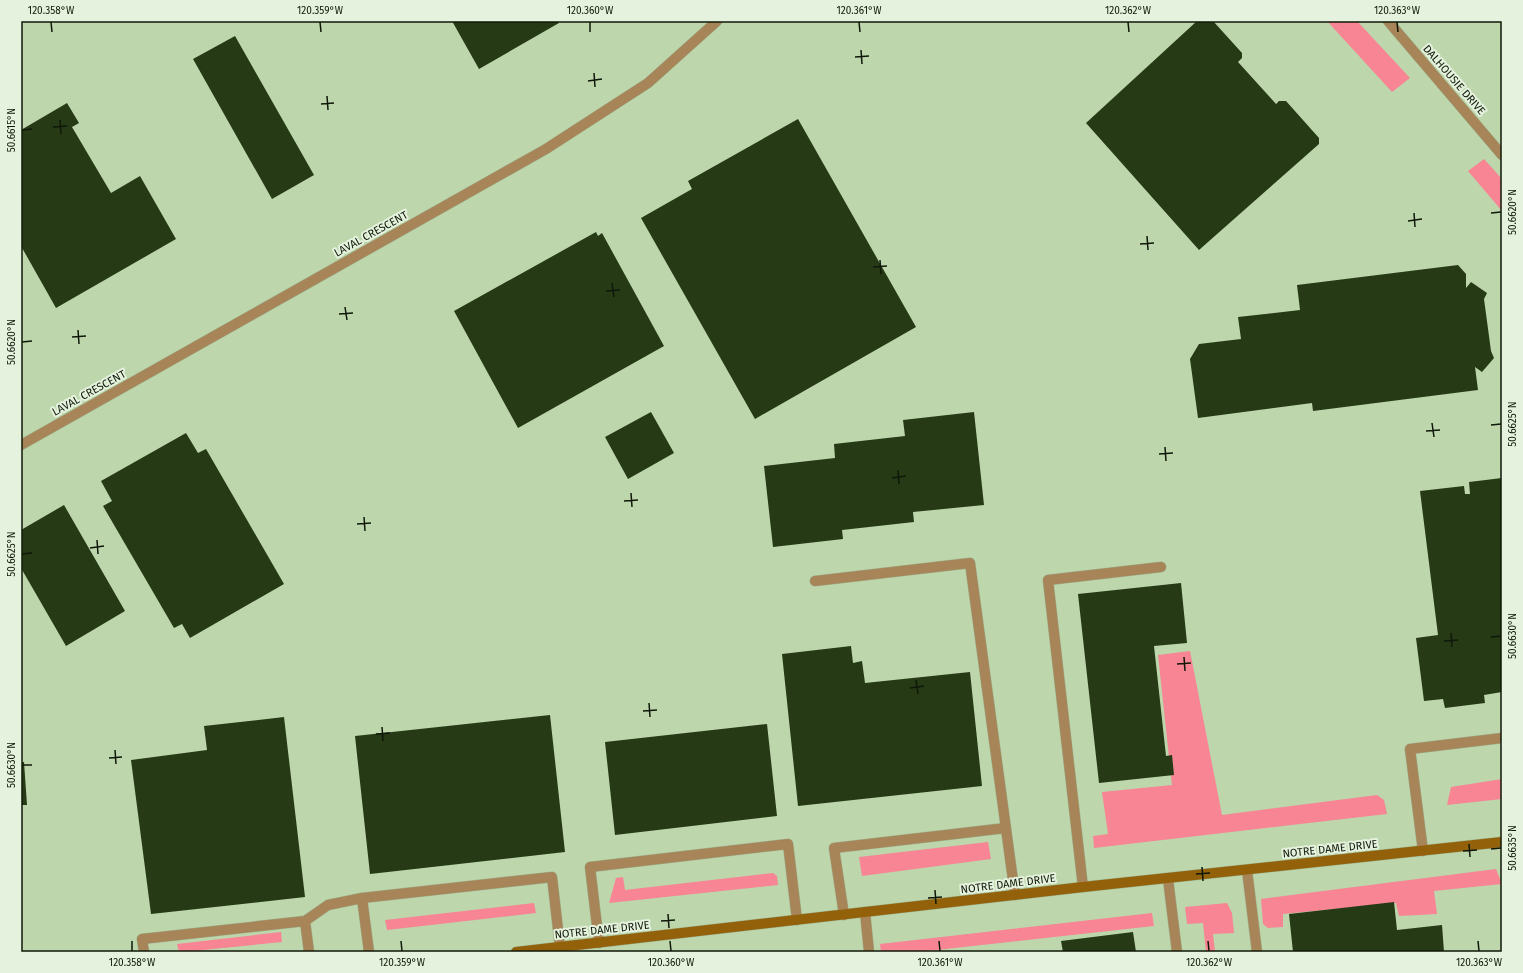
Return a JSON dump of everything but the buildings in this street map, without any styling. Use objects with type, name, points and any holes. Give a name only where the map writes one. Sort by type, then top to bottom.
[{"type":"street","name":"LAVAL CRESCENT","points":[[21,445],[546,149],[648,83],[717,21]]},
{"type":"street","name":"DALHOUSIE DRIVE","points":[[1388,21],[1502,154]]},
{"type":"street","points":[[815,581],[970,563],[1015,895]]},
{"type":"street","points":[[1083,887],[1048,580],[1161,567]]},
{"type":"street","points":[[1423,851],[1410,749],[1502,738]]},
{"type":"street","points":[[844,915],[834,848],[1006,828]]},
{"type":"street","name":"NOTRE DAME DRIVE","points":[[516,952],[1083,887],[1502,842]]},
{"type":"street","points":[[599,943],[590,867],[788,844],[797,920]]},
{"type":"street","points":[[1247,870],[1257,952]]},
{"type":"street","points":[[144,952],[142,939],[305,922],[328,905],[362,898],[552,877],[560,947]]},
{"type":"street","points":[[1168,879],[1177,952]]},
{"type":"street","points":[[362,898],[369,952]]},
{"type":"street","points":[[865,912],[869,952]]},
{"type":"street","points":[[305,922],[309,952]]},
{"type":"shaded area","points":[[1327,21],[1357,21],[1410,78],[1392,92]]},
{"type":"shaded area","points":[[1484,159],[1502,179],[1502,211],[1468,171]]},
{"type":"shaded area","points":[[1190,651],[1222,815],[1377,795],[1384,800],[1387,814],[1094,848],[1093,836],[1108,834],[1102,792],[1172,785],[1158,655]]},
{"type":"shaded area","points":[[1502,779],[1502,799],[1447,805],[1451,787]]},
{"type":"shaded area","points":[[988,842],[991,859],[862,876],[859,857]]},
{"type":"shaded area","points":[[1496,869],[1502,884],[1434,891],[1437,914],[1399,916],[1396,903],[1283,914],[1283,927],[1268,928],[1263,924],[1261,899]]},
{"type":"shaded area","points":[[773,873],[777,876],[778,885],[609,903],[616,878],[623,877],[625,890]]},
{"type":"shaded area","points":[[534,903],[536,913],[387,930],[385,920]]},
{"type":"shaded area","points":[[1227,903],[1232,913],[1234,933],[1213,934],[1215,952],[1206,952],[1203,923],[1187,924],[1185,907]]},
{"type":"shaded area","points":[[1152,913],[1154,926],[919,952],[881,952],[880,944]]},
{"type":"shaded area","points":[[281,932],[282,942],[183,952],[179,952],[177,944]]}]
